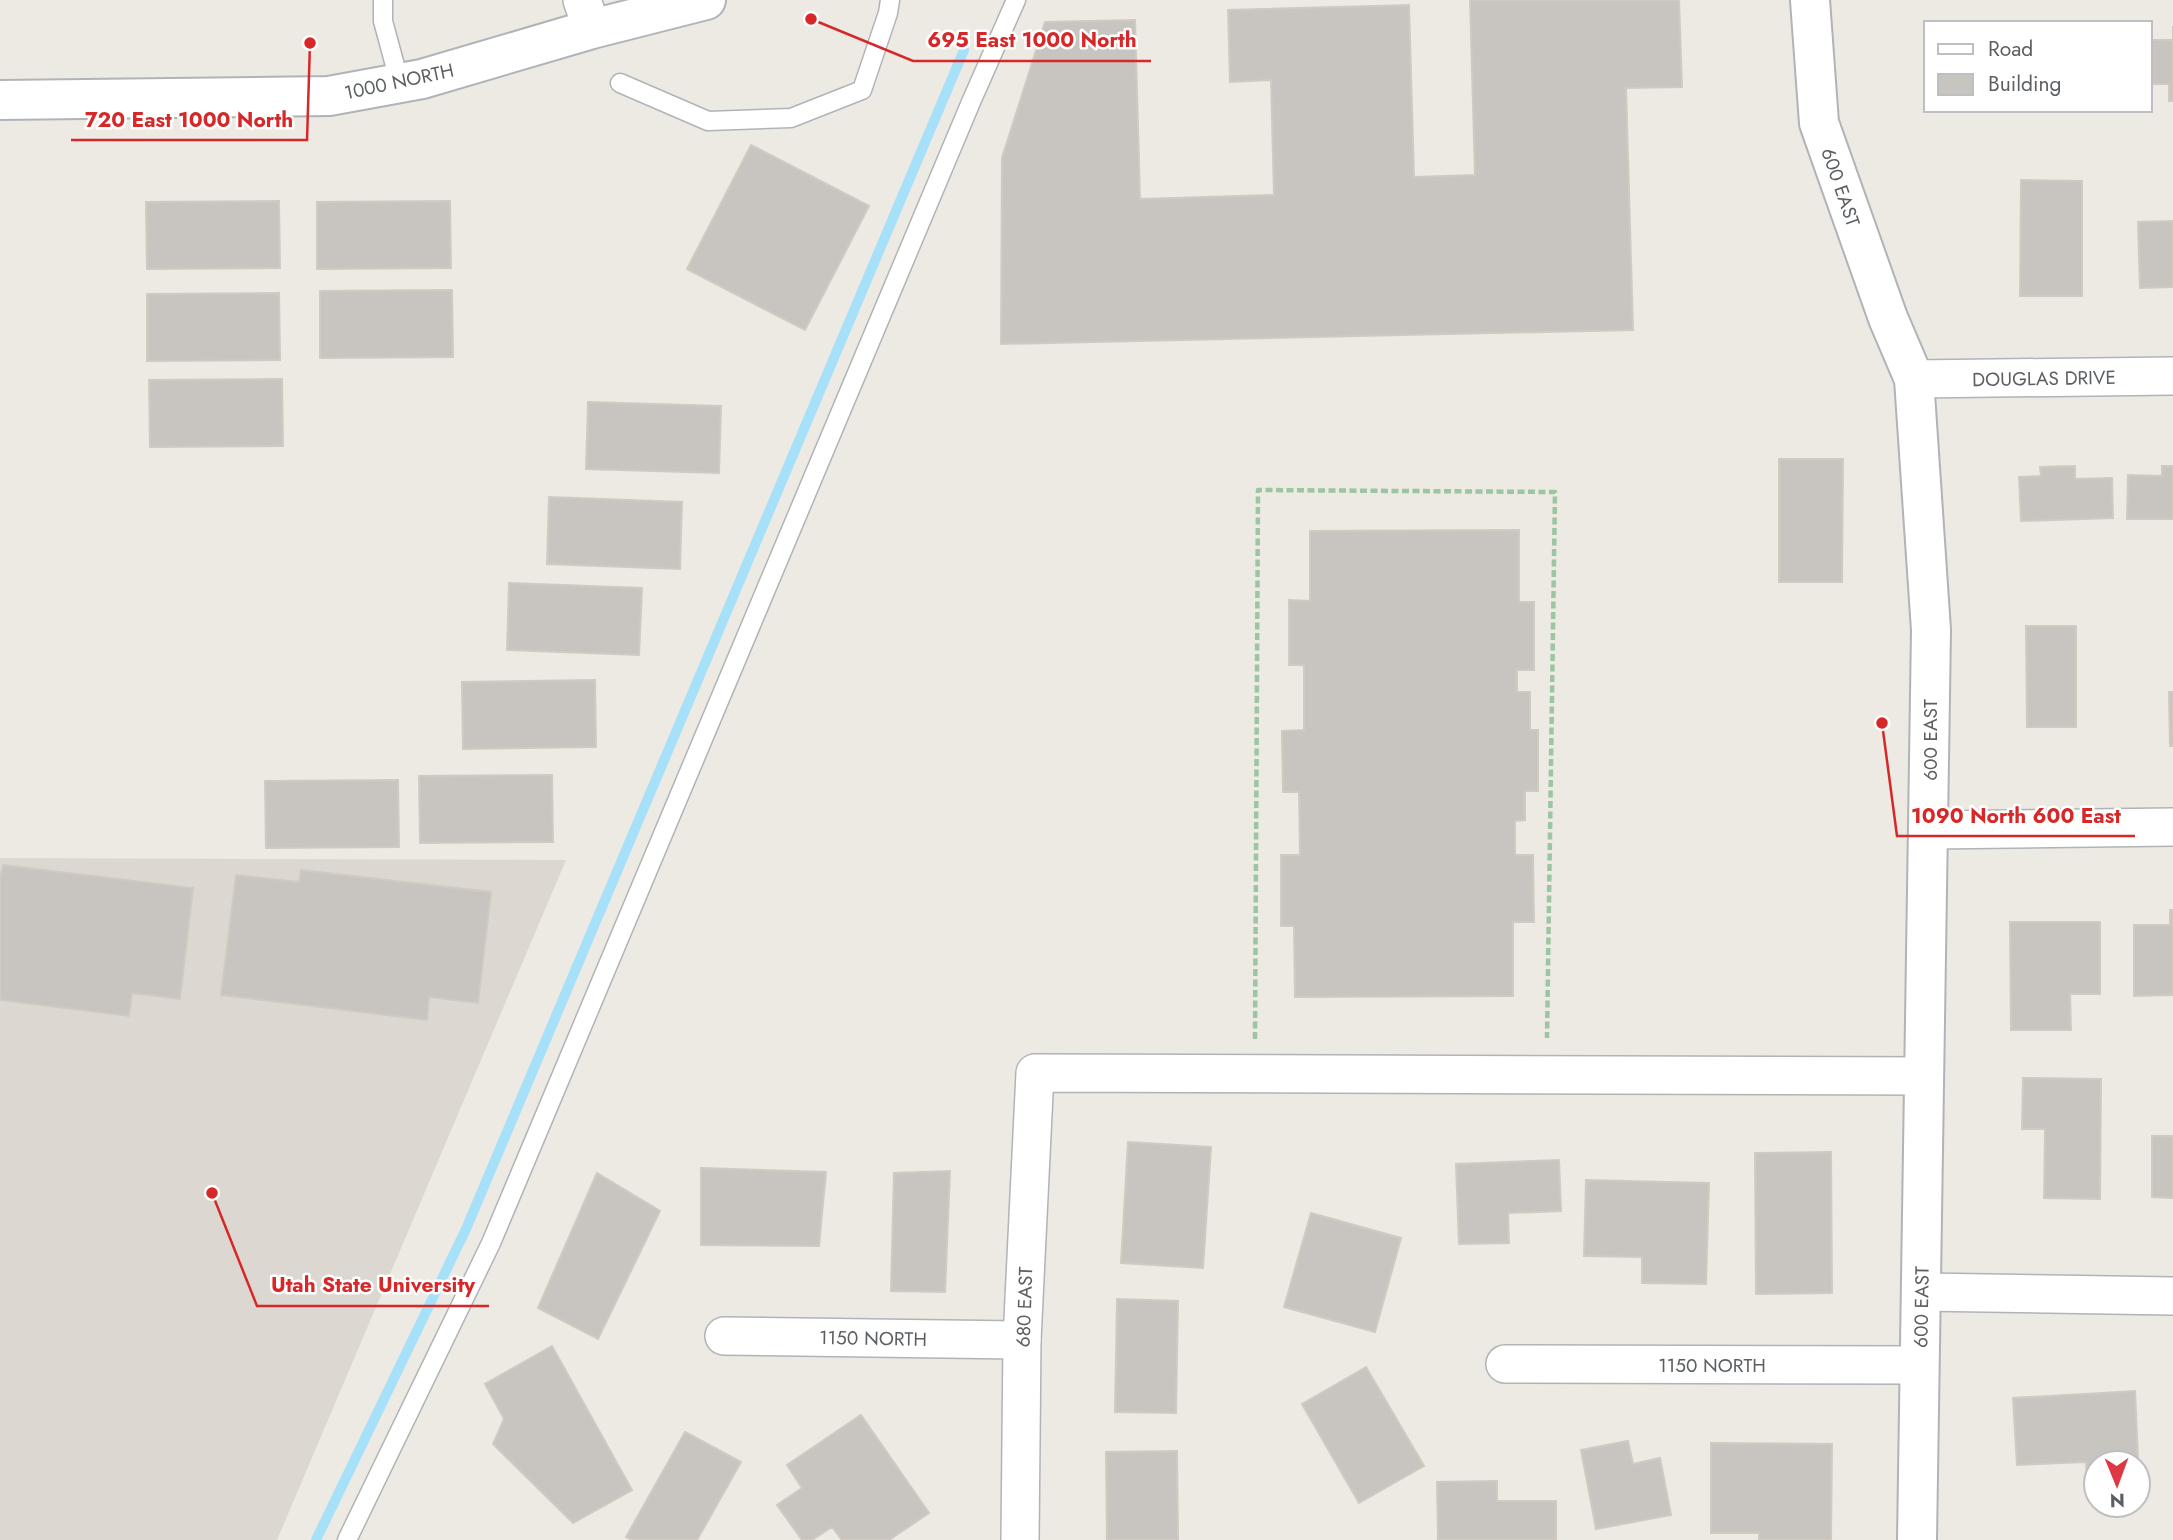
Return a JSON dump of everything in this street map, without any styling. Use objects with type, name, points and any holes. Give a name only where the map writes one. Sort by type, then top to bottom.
[{"type":"street","name":"1000 NORTH","points":[[0,100],[330,96],[435,76],[587,15],[705,0]]},
{"type":"street","name":"600 EAST","points":[[1810,0],[1819,123],[1888,318],[1914,379],[1931,630],[1917,1540]]},
{"type":"street","name":"DOUGLAS DRIVE","points":[[1914,379],[2173,376]]},
{"type":"street","points":[[1929,831],[2173,827]]},
{"type":"street","name":"680 EAST","points":[[1020,1540],[1022,1340],[1035,1073],[1923,1076]]},
{"type":"street","points":[[1922,1292],[2173,1296]]},
{"type":"street","name":"1150 NORTH","points":[[724,1336],[1022,1340]]},
{"type":"street","name":"1150 NORTH","points":[[1505,1364],[1919,1366]]},
{"type":"lane","points":[[383,0],[383,21],[400,84]]},
{"type":"lane","points":[[620,83],[708,121],[791,118],[862,90],[890,0]]},
{"type":"lane","points":[[347,1540],[491,1243],[1016,0]]},
{"type":"path","points":[[1255,1043],[1258,491],[1555,492],[1547,1045]]},
{"type":"shaded area","points":[[0,858],[566,860],[277,1540],[0,1540]]},
{"type":"building","points":[[1470,0],[1679,0],[1682,87],[1626,88],[1633,330],[1001,344],[1002,158],[1045,22],[1135,20],[1140,199],[1274,195],[1271,80],[1230,82],[1228,10],[1409,5],[1414,177],[1475,175]]},
{"type":"building","points":[[2152,40],[2173,40],[2173,101],[2169,101],[2169,84],[2152,84]]},
{"type":"building","points":[[751,145],[869,206],[805,330],[687,269]]},
{"type":"building","points":[[2021,180],[2082,181],[2082,296],[2020,296]]},
{"type":"building","points":[[279,201],[280,268],[147,269],[146,202]]},
{"type":"building","points":[[450,201],[451,268],[317,269],[317,202]]},
{"type":"building","points":[[2173,221],[2173,287],[2140,288],[2138,222]]},
{"type":"building","points":[[452,290],[453,357],[320,358],[320,291]]},
{"type":"building","points":[[279,293],[280,360],[147,361],[147,294]]},
{"type":"building","points":[[282,379],[283,446],[150,447],[149,380]]},
{"type":"building","points":[[588,402],[721,406],[719,473],[586,469]]},
{"type":"building","points":[[1779,459],[1843,459],[1842,582],[1779,582]]},
{"type":"building","points":[[2075,466],[2075,479],[2112,478],[2113,518],[2021,521],[2019,477],[2041,476],[2040,467]]},
{"type":"building","points":[[2162,466],[2173,466],[2173,519],[2127,519],[2128,475],[2162,476]]},
{"type":"building","points":[[549,497],[682,502],[680,569],[547,564]]},
{"type":"building","points":[[1519,530],[1519,602],[1534,602],[1534,670],[1517,670],[1517,692],[1530,692],[1530,730],[1538,730],[1538,791],[1525,791],[1525,820],[1515,821],[1515,855],[1533,855],[1534,922],[1513,922],[1513,996],[1295,997],[1294,926],[1281,926],[1281,855],[1300,855],[1299,792],[1283,792],[1282,731],[1304,730],[1304,665],[1289,665],[1289,600],[1310,601],[1310,531]]},
{"type":"building","points":[[509,583],[642,588],[639,655],[507,650]]},
{"type":"building","points":[[2026,626],[2076,626],[2076,727],[2027,727]]},
{"type":"building","points":[[595,680],[596,747],[463,749],[462,682]]},
{"type":"building","points":[[2169,692],[2173,692],[2173,746],[2170,746]]},
{"type":"building","points":[[552,775],[553,842],[420,843],[419,776]]},
{"type":"building","points":[[398,780],[399,847],[266,848],[265,781]]},
{"type":"building","points":[[3,865],[193,888],[180,999],[132,993],[129,1016],[0,1000],[0,878]]},
{"type":"building","points":[[301,870],[491,892],[478,1003],[429,997],[427,1020],[221,995],[236,875],[299,882]]},
{"type":"building","points":[[2170,910],[2173,910],[2173,995],[2134,996],[2134,925],[2170,925]]},
{"type":"building","points":[[2010,922],[2100,922],[2100,994],[2070,994],[2071,1030],[2011,1030]]},
{"type":"building","points":[[2023,1078],[2101,1079],[2100,1199],[2044,1198],[2045,1129],[2022,1129]]},
{"type":"building","points":[[2152,1136],[2173,1136],[2173,1198],[2152,1197]]},
{"type":"building","points":[[1128,1142],[1211,1147],[1203,1268],[1121,1263]]},
{"type":"building","points":[[1831,1152],[1832,1293],[1756,1294],[1755,1153]]},
{"type":"building","points":[[1559,1160],[1561,1211],[1508,1213],[1509,1243],[1459,1244],[1456,1164]]},
{"type":"building","points":[[701,1168],[826,1172],[819,1246],[701,1245]]},
{"type":"building","points":[[950,1171],[945,1292],[891,1291],[894,1173]]},
{"type":"building","points":[[597,1173],[660,1211],[598,1339],[538,1308]]},
{"type":"building","points":[[1586,1180],[1709,1183],[1706,1284],[1642,1283],[1642,1257],[1584,1256]]},
{"type":"building","points":[[1311,1213],[1401,1238],[1375,1332],[1284,1307]]},
{"type":"building","points":[[1117,1299],[1178,1301],[1176,1413],[1115,1412]]},
{"type":"building","points":[[552,1346],[632,1490],[573,1523],[493,1444],[504,1419],[485,1384]]},
{"type":"building","points":[[1366,1367],[1424,1466],[1359,1503],[1302,1404]]},
{"type":"building","points":[[2135,1391],[2138,1449],[2082,1449],[2082,1462],[2017,1465],[2013,1398]]},
{"type":"building","points":[[861,1415],[929,1513],[889,1540],[842,1540],[832,1527],[812,1540],[802,1540],[777,1505],[802,1488],[787,1465]]},
{"type":"building","points":[[685,1432],[741,1462],[697,1540],[632,1540],[626,1537]]},
{"type":"building","points":[[1628,1441],[1633,1464],[1660,1458],[1671,1515],[1596,1529],[1581,1450]]},
{"type":"building","points":[[1711,1443],[1832,1444],[1831,1540],[1759,1540],[1759,1533],[1711,1533]]},
{"type":"building","points":[[1177,1451],[1178,1540],[1107,1540],[1106,1452]]},
{"type":"building","points":[[1497,1481],[1497,1501],[1556,1501],[1556,1540],[1438,1540],[1437,1482]]},
{"type":"waterway","points":[[316,1540],[466,1229],[964,50]]},
{"type":"place","name":"695 East 1000 North","points":[[811,19]]},
{"type":"place","name":"720 East 1000 North","points":[[310,43]]},
{"type":"place","name":"1090 North 600 East","points":[[1882,723]]},
{"type":"place","name":"Utah State University","points":[[212,1193]]}]
